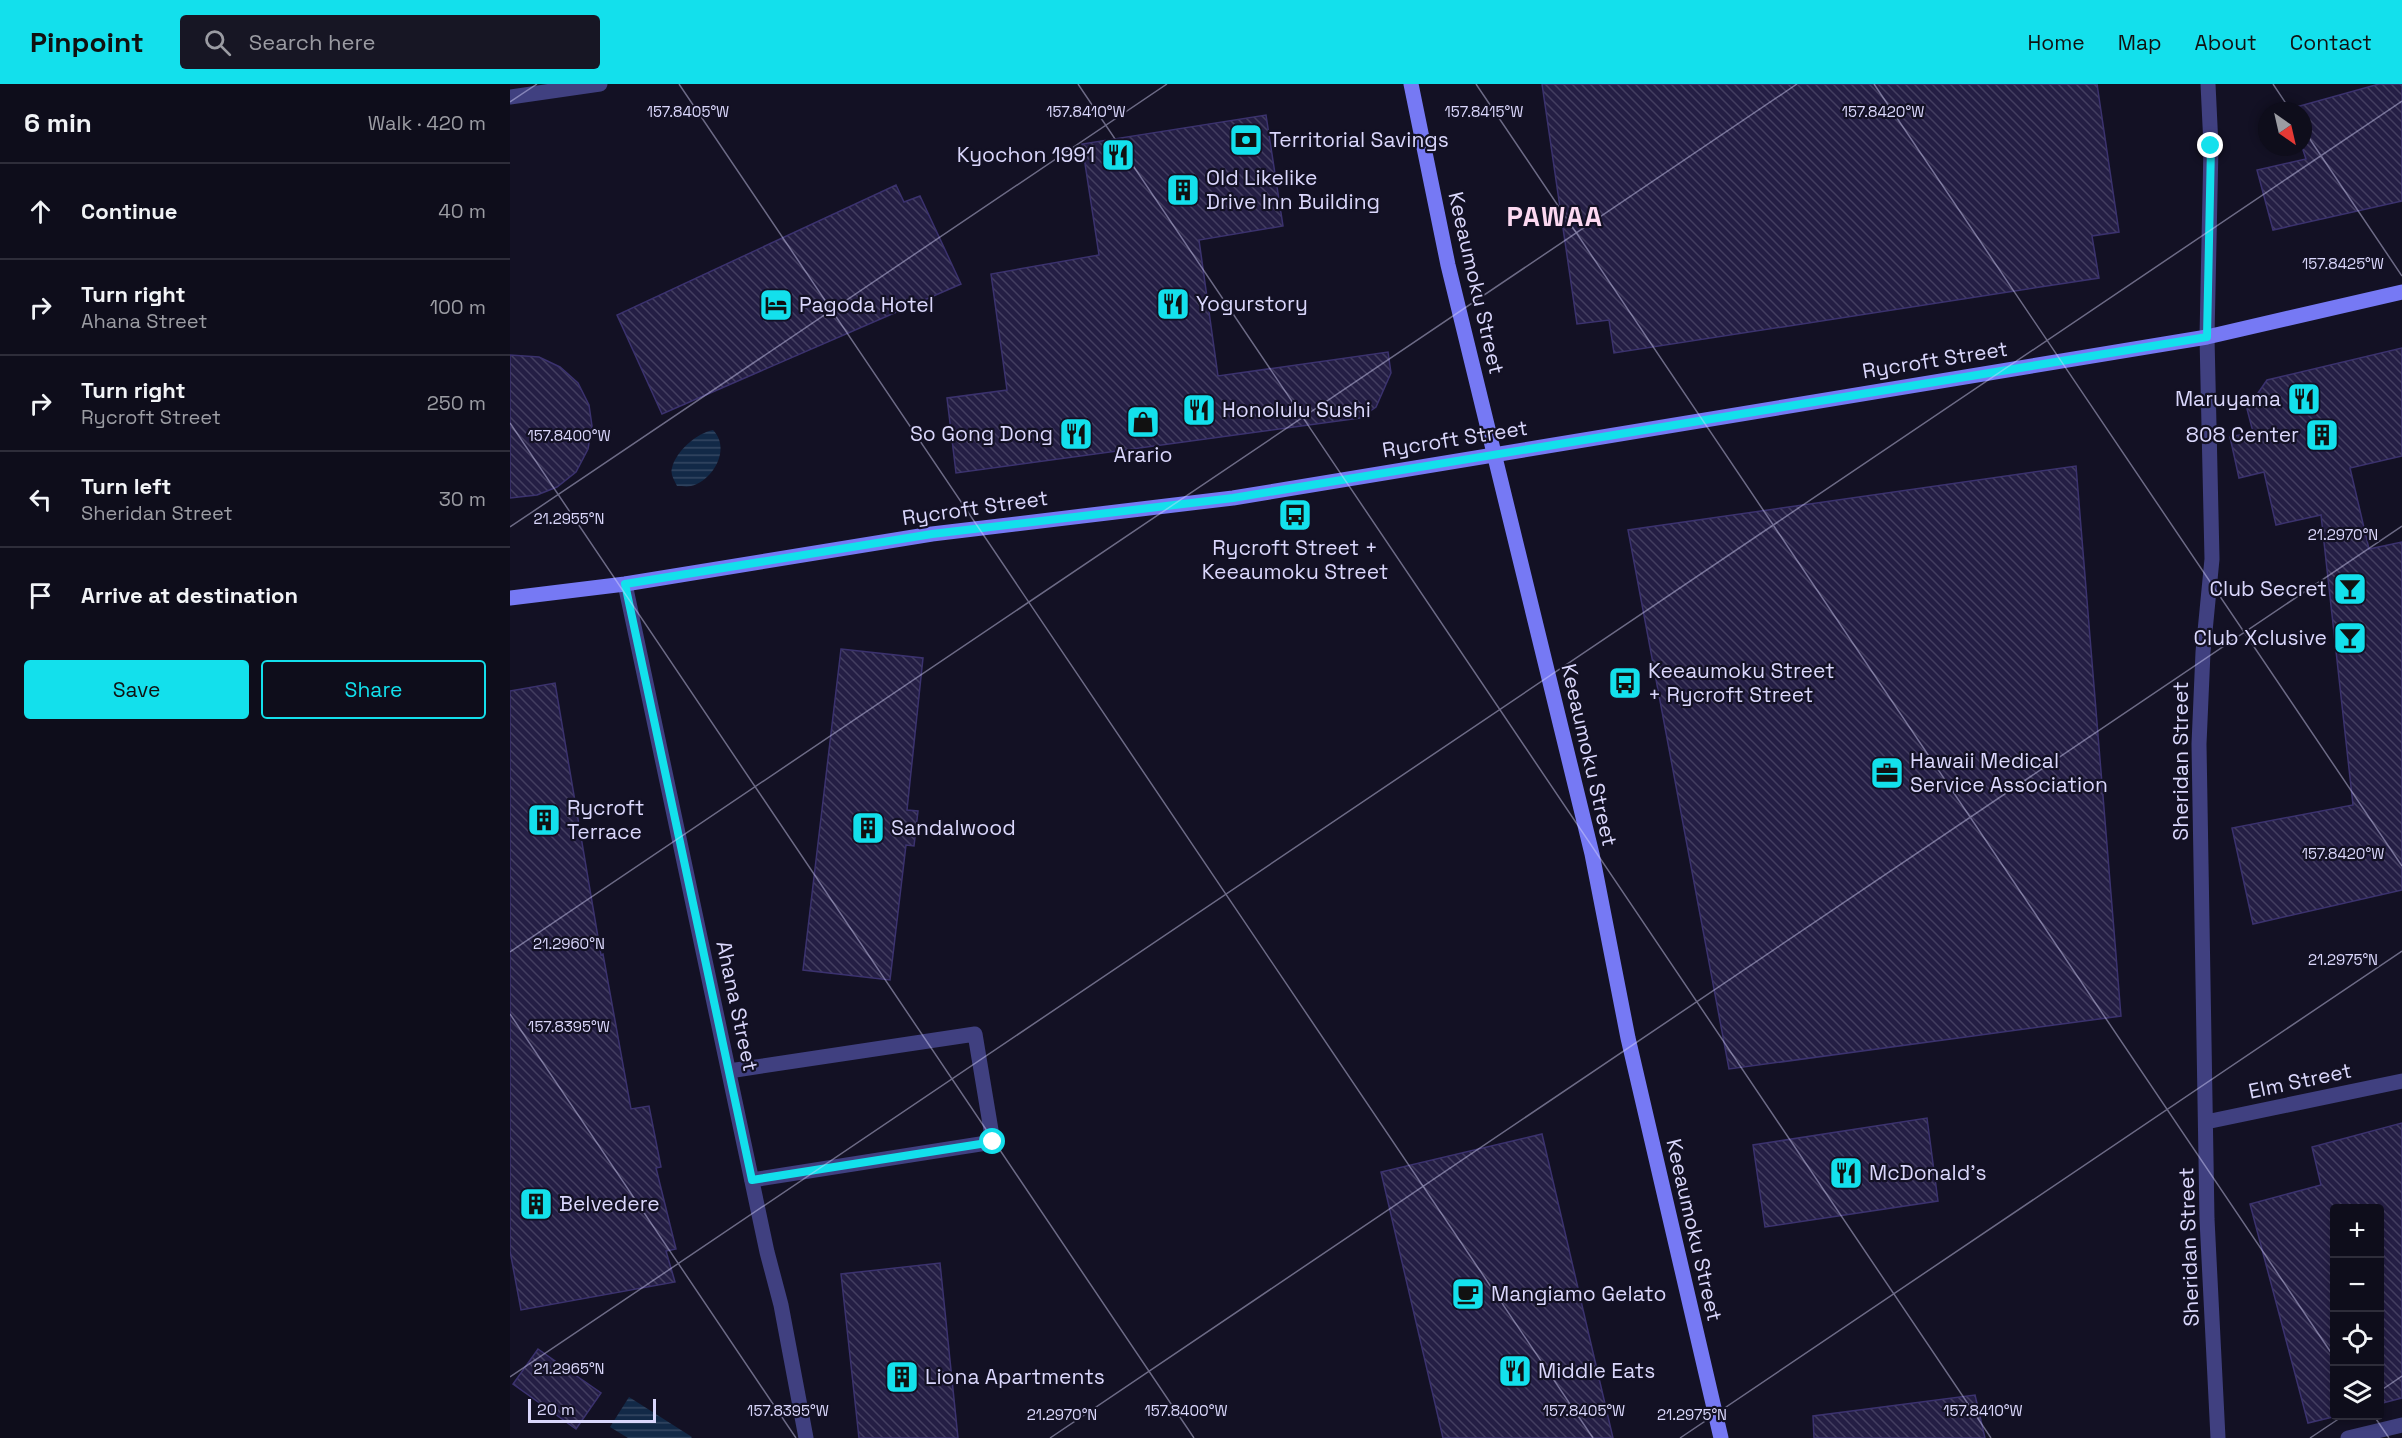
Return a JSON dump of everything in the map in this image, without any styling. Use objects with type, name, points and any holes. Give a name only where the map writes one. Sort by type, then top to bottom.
[{"type":"street","points":[[510,97],[600,84]]},
{"type":"street","name":"Keeaumoku Street","points":[[1411,84],[1448,265],[1592,854],[1628,1038],[1720,1438]]},
{"type":"street","name":"Sheridan Street","points":[[2208,84],[2211,146],[2207,337],[2212,559],[2199,744],[2207,1220],[2218,1438]]},
{"type":"street","name":"Rycroft Street","points":[[510,598],[625,584],[932,534],[1233,498],[2207,337],[2402,292]]},
{"type":"street","name":"Ahana Street","points":[[625,584],[752,1180],[781,1305],[806,1438]]},
{"type":"street","points":[[729,1071],[975,1034],[993,1142],[752,1180]]},
{"type":"street","name":"Elm Street","points":[[2206,1122],[2402,1081]]},
{"type":"street","points":[[2348,1438],[2402,1425]]},
{"type":"water","points":[[713,430],[718,437],[720,454],[713,470],[699,483],[677,486],[672,470],[678,455],[694,439]]},
{"type":"water","points":[[629,1397],[692,1437],[628,1438],[610,1427]]},
{"type":"building","points":[[1542,84],[2097,84],[2119,232],[2092,236],[2099,278],[1614,353],[1609,320],[1577,324]]},
{"type":"building","points":[[2379,84],[2402,84],[2402,201],[2273,230],[2257,170],[2312,156],[2312,103]]},
{"type":"building","points":[[1266,115],[1283,226],[1199,240],[1218,376],[1388,352],[1391,373],[1376,407],[1360,418],[956,473],[947,398],[1007,390],[991,274],[1099,255],[1082,144]]},
{"type":"building","name":"Pagoda Hotel","points":[[896,185],[904,202],[920,196],[961,284],[662,414],[617,315]]},
{"type":"building","points":[[2402,348],[2402,456],[2350,468],[2369,549],[2402,542],[2402,890],[2253,924],[2232,828],[2353,805],[2321,515],[2276,525],[2264,472],[2239,478],[2230,437],[2253,432],[2247,409],[2267,380]]},
{"type":"building","points":[[510,355],[539,357],[560,367],[578,383],[589,405],[592,426],[588,449],[576,472],[557,487],[537,495],[510,498]]},
{"type":"building","name":"Hawaii Medical Service Association","points":[[2076,466],[2121,1016],[1729,1069],[1628,530]]},
{"type":"building","name":"Sandalwood","points":[[841,649],[923,658],[907,810],[918,811],[914,846],[906,845],[890,980],[803,970]]},
{"type":"building","points":[[555,683],[601,955],[603,954],[631,1109],[649,1106],[661,1167],[656,1168],[676,1249],[666,1251],[675,1282],[521,1310],[510,1251],[510,691]]},
{"type":"building","name":"McDonald's","points":[[1927,1118],[1938,1201],[1765,1227],[1753,1145]]},
{"type":"building","points":[[2402,1123],[2402,1398],[2384,1403],[2384,1204],[2330,1204],[2330,1418],[2308,1423],[2250,1204],[2321,1185],[2312,1147]]},
{"type":"building","points":[[1542,1134],[1613,1438],[1443,1438],[1381,1172]]},
{"type":"building","name":"Liona Apartments","points":[[940,1263],[958,1438],[859,1438],[841,1274]]},
{"type":"building","points":[[538,1349],[601,1393],[576,1429],[513,1384]]},
{"type":"building","points":[[1975,1395],[1985,1438],[1814,1438],[1813,1416]]},
{"type":"place","name":"Territorial Savings","points":[[1246,140]]},
{"type":"place","name":"Kyochon 1991","points":[[1118,155]]},
{"type":"place","name":"Old Likelike Drive Inn Building","points":[[1183,190]]},
{"type":"place","name":"Yogurstory","points":[[1173,304]]},
{"type":"place","name":"Pagoda Hotel","points":[[776,305]]},
{"type":"place","name":"Maruyama","points":[[2304,399]]},
{"type":"place","name":"Honolulu Sushi","points":[[1199,410]]},
{"type":"place","name":"Arario","points":[[1143,422]]},
{"type":"place","name":"So Gong Dong","points":[[1076,434]]},
{"type":"place","name":"808 Center","points":[[2322,435]]},
{"type":"place","name":"Rycroft Street + Keeaumoku Street","points":[[1295,515]]},
{"type":"place","name":"Club Secret","points":[[2350,589]]},
{"type":"place","name":"Club Xclusive","points":[[2350,638]]},
{"type":"place","name":"Keeaumoku Street + Rycroft Street","points":[[1625,683]]},
{"type":"place","name":"Hawaii Medical Service Association","points":[[1887,773]]},
{"type":"place","name":"Rycroft Terrace","points":[[544,820]]},
{"type":"place","name":"Sandalwood","points":[[868,828]]},
{"type":"place","name":"McDonald's","points":[[1846,1173]]},
{"type":"place","name":"Belvedere","points":[[536,1204]]},
{"type":"place","name":"Mangiamo Gelato","points":[[1468,1294]]},
{"type":"place","name":"Middle Eats","points":[[1515,1371]]},
{"type":"place","name":"Liona Apartments","points":[[902,1377]]},
{"type":"district","name":"PAWAA","points":[[1555,217]]},
{"type":"route","points":[[993,1142],[752,1180],[625,584],[932,534],[1233,498],[2207,337],[2211,146]]}]
